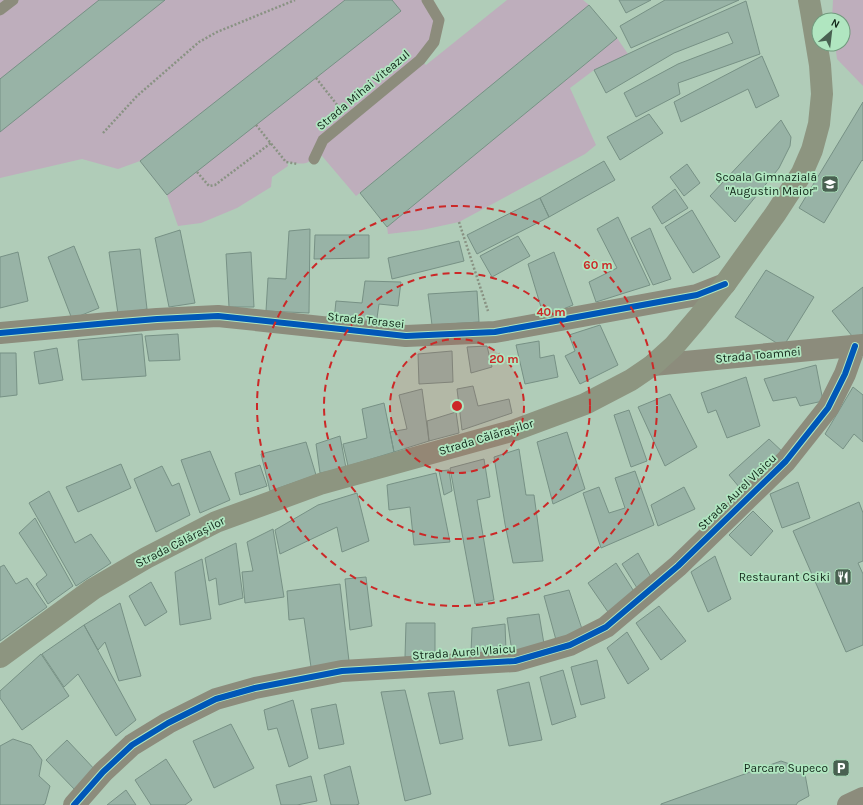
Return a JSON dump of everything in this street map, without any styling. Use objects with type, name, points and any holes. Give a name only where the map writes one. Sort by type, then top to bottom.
[{"type":"main road","name":"Strada Călărașilor","points":[[0,657],[93,589],[146,558],[216,522],[320,484],[515,430],[585,404],[631,380],[653,365],[674,346],[725,284],[776,213],[802,173],[812,150],[819,124],[822,94],[820,65],[809,0]]},
{"type":"street","name":"Strada Terasei","points":[[0,333],[109,322],[218,316],[406,336],[495,332],[697,295],[725,284]]},
{"type":"street","name":"Strada Toamnei","points":[[653,365],[859,346]]},
{"type":"street","name":"Strada Aurel Vlaicu","points":[[74,805],[103,772],[132,745],[168,723],[216,699],[255,688],[342,670],[515,662],[570,645],[606,627],[678,566],[786,461],[828,408],[859,346]]},
{"type":"street","points":[[848,805],[863,798]]},
{"type":"lane","points":[[0,10],[13,0]]},
{"type":"lane","name":"Strada Mihai Viteazul","points":[[314,158],[323,140],[420,60],[434,42],[439,20],[427,0]]},
{"type":"path","points":[[103,133],[136,96],[199,42],[217,32],[294,0]]},
{"type":"path","points":[[316,78],[348,119]]},
{"type":"path","points":[[256,125],[286,162],[304,164],[314,158]]},
{"type":"path","points":[[197,172],[209,186],[215,185],[270,143]]},
{"type":"path","points":[[459,222],[488,312]]},
{"type":"shaded area","points":[[0,0],[427,0],[439,20],[420,60],[426,65],[507,0],[583,0],[589,5],[356,196],[317,150],[309,162],[302,164],[287,162],[288,166],[272,177],[271,187],[237,208],[201,223],[178,226],[167,195],[140,161],[118,169],[82,159],[0,178]]},
{"type":"shaded area","points":[[833,0],[863,0],[863,86],[837,59],[836,52],[851,52],[851,12],[832,12]]},
{"type":"shaded area","points":[[617,38],[628,54],[594,70],[570,88],[596,145],[585,154],[459,222],[422,230],[388,234],[387,227]]},
{"type":"building","points":[[99,0],[165,0],[0,132],[0,79]]},
{"type":"building","points":[[345,0],[392,0],[401,11],[167,195],[140,161]]},
{"type":"building","points":[[619,0],[651,0],[626,13]]},
{"type":"building","points":[[665,0],[739,0],[631,48],[620,26]]},
{"type":"building","points":[[746,1],[760,54],[678,83],[680,94],[636,117],[624,93],[678,64],[733,43],[728,32],[674,53],[606,93],[594,70]]},
{"type":"building","points":[[589,5],[617,38],[387,227],[360,193]]},
{"type":"building","points":[[762,56],[779,96],[756,108],[748,89],[681,122],[674,102]]},
{"type":"building","name":"Școala Gimnazială \"Augustin Maior\"","points":[[863,102],[863,161],[862,160],[824,223],[799,208]]},
{"type":"building","points":[[649,114],[663,133],[620,160],[607,137]]},
{"type":"building","points":[[781,120],[791,137],[790,146],[779,168],[735,222],[710,196]]},
{"type":"building","points":[[604,161],[615,180],[549,217],[540,198]]},
{"type":"building","points":[[687,164],[700,183],[684,196],[670,177]]},
{"type":"building","points":[[675,189],[688,208],[662,224],[652,207]]},
{"type":"building","points":[[540,198],[549,217],[477,254],[467,235]]},
{"type":"building","points":[[692,210],[720,257],[693,273],[665,227]]},
{"type":"building","points":[[618,217],[650,285],[596,302],[589,282],[617,268],[597,229]]},
{"type":"building","points":[[650,228],[671,279],[653,285],[631,238]]},
{"type":"building","points":[[310,229],[309,313],[266,311],[268,278],[286,279],[289,231]]},
{"type":"building","points":[[180,230],[195,303],[169,307],[155,238]]},
{"type":"building","points":[[315,235],[369,235],[369,258],[314,259]]},
{"type":"building","points":[[518,236],[530,256],[492,277],[480,256]]},
{"type":"building","points":[[459,241],[464,261],[392,279],[388,258]]},
{"type":"building","points":[[74,246],[99,308],[72,319],[48,257]]},
{"type":"building","points":[[140,249],[147,309],[118,314],[109,252]]},
{"type":"building","points":[[18,252],[28,301],[0,308],[0,257]]},
{"type":"building","points":[[251,252],[254,307],[229,307],[226,254]]},
{"type":"building","points":[[554,252],[573,305],[544,317],[528,264]]},
{"type":"building","points":[[766,270],[814,297],[783,347],[735,317]]},
{"type":"building","points":[[365,281],[401,282],[398,306],[379,304],[376,325],[334,320],[336,301],[362,303]]},
{"type":"building","points":[[863,287],[863,335],[856,341],[832,311]]},
{"type":"building","points":[[477,291],[479,322],[432,325],[428,294]]},
{"type":"building","points":[[600,325],[618,365],[580,384],[565,356],[575,351],[569,335]]},
{"type":"building","points":[[142,334],[146,376],[82,380],[78,340]]},
{"type":"building","points":[[178,334],[180,360],[149,361],[145,336]]},
{"type":"building","points":[[539,341],[540,358],[554,355],[558,377],[525,384],[516,345]]},
{"type":"building","points":[[487,346],[492,367],[471,373],[467,347]]},
{"type":"building","points":[[57,348],[63,380],[39,384],[34,352]]},
{"type":"building","points":[[452,351],[453,382],[419,384],[418,354]]},
{"type":"building","points":[[0,353],[16,353],[17,395],[0,397]]},
{"type":"building","points":[[816,365],[823,401],[800,406],[796,397],[773,401],[764,379]]},
{"type":"building","points":[[746,377],[760,426],[727,438],[716,410],[708,413],[701,393]]},
{"type":"building","points":[[473,386],[478,406],[509,399],[512,413],[462,430],[457,389]]},
{"type":"building","points":[[853,387],[863,395],[863,442],[854,434],[843,449],[825,434]]},
{"type":"building","points":[[422,389],[429,441],[394,452],[390,432],[407,429],[399,395]]},
{"type":"building","points":[[670,394],[697,447],[665,466],[638,407]]},
{"type":"building","points":[[384,403],[394,452],[348,466],[343,444],[367,438],[362,409]]},
{"type":"building","points":[[629,410],[647,461],[631,467],[614,415]]},
{"type":"building","points":[[456,412],[459,433],[429,441],[427,421]]},
{"type":"building","points":[[567,432],[585,489],[553,504],[537,442]]},
{"type":"building","points":[[340,436],[346,468],[320,473],[316,444]]},
{"type":"building","points":[[769,439],[786,455],[745,494],[729,475]]},
{"type":"building","points":[[306,442],[316,475],[270,491],[261,454]]},
{"type":"building","points":[[519,449],[526,495],[534,495],[543,561],[513,563],[494,457]]},
{"type":"building","points":[[210,451],[230,500],[200,513],[181,460]]},
{"type":"building","points":[[484,459],[490,497],[477,500],[494,600],[475,604],[450,468]]},
{"type":"building","points":[[121,464],[131,488],[78,512],[66,487]]},
{"type":"building","points":[[260,465],[267,486],[240,495],[235,473]]},
{"type":"building","points":[[162,466],[172,486],[179,483],[190,515],[156,532],[134,479]]},
{"type":"building","points":[[449,470],[452,491],[444,495],[439,471]]},
{"type":"building","points":[[635,471],[654,525],[601,548],[583,493],[599,487],[609,513],[625,508],[615,478]]},
{"type":"building","points":[[436,473],[450,542],[414,545],[410,507],[389,510],[387,485]]},
{"type":"building","points":[[798,482],[810,518],[782,528],[770,494]]},
{"type":"building","points":[[684,487],[695,509],[658,526],[651,505]]},
{"type":"building","points":[[49,491],[75,543],[91,534],[111,563],[76,586],[29,503]]},
{"type":"building","points":[[357,493],[369,541],[342,552],[337,527],[280,554],[275,530],[318,505]]},
{"type":"building","points":[[859,502],[863,513],[863,561],[858,563],[863,574],[863,645],[846,652],[793,531]]},
{"type":"building","points":[[753,511],[773,531],[751,556],[729,535]]},
{"type":"building","points":[[35,518],[73,586],[48,604],[36,584],[47,575],[19,533]]},
{"type":"building","points":[[273,529],[284,597],[245,603],[242,572],[253,571],[247,542]]},
{"type":"building","points":[[236,543],[243,598],[219,605],[216,578],[209,581],[205,558]]},
{"type":"building","points":[[638,553],[651,577],[637,588],[622,564]]},
{"type":"building","points":[[715,556],[731,599],[708,612],[691,572]]},
{"type":"building","points":[[202,559],[211,619],[180,625],[175,572]]},
{"type":"building","points":[[616,563],[635,593],[608,612],[588,583]]},
{"type":"building","points":[[4,565],[16,584],[27,578],[47,607],[0,641],[0,567]]},
{"type":"building","points":[[366,577],[372,626],[350,630],[345,579]]},
{"type":"building","points":[[151,582],[167,612],[145,626],[129,596]]},
{"type":"building","points":[[340,584],[349,661],[311,667],[304,618],[289,620],[287,591]]},
{"type":"building","points":[[569,590],[583,632],[556,640],[544,596]]},
{"type":"building","points":[[120,603],[141,676],[119,681],[105,642],[98,650],[84,625]]},
{"type":"building","points":[[659,606],[686,641],[661,660],[636,623]]},
{"type":"building","points":[[539,614],[544,644],[512,652],[507,618]]},
{"type":"building","points":[[406,623],[435,623],[435,657],[405,657]]},
{"type":"building","points":[[505,624],[506,651],[471,653],[472,628]]},
{"type":"building","points":[[84,625],[136,720],[116,736],[78,674],[64,687],[42,654]]},
{"type":"building","points":[[627,632],[649,669],[628,684],[607,648]]},
{"type":"building","points":[[41,654],[69,696],[22,730],[0,698],[0,691]]},
{"type":"building","points":[[597,660],[605,698],[581,705],[571,667]]},
{"type":"building","points":[[563,670],[576,717],[552,725],[540,677]]},
{"type":"building","points":[[529,682],[542,740],[509,746],[497,690]]},
{"type":"building","points":[[405,690],[431,794],[405,801],[381,692]]},
{"type":"building","points":[[454,691],[463,739],[440,744],[428,693]]},
{"type":"building","points":[[293,700],[308,758],[289,767],[277,728],[268,730],[264,710]]},
{"type":"building","points":[[336,704],[344,744],[319,749],[311,709]]},
{"type":"building","points":[[231,724],[254,768],[214,788],[193,741]]},
{"type":"building","points":[[13,739],[31,745],[42,760],[39,776],[50,786],[45,804],[0,805],[0,746]]},
{"type":"building","points":[[67,740],[98,773],[77,792],[46,760]]},
{"type":"building","points":[[166,759],[192,800],[185,805],[151,805],[135,780]]},
{"type":"building","points":[[781,761],[804,769],[809,796],[798,802],[796,805],[661,805],[661,804]]},
{"type":"building","points":[[350,766],[359,804],[331,805],[324,775]]},
{"type":"building","points":[[311,776],[317,801],[297,805],[281,805],[276,785]]},
{"type":"building","points":[[126,790],[136,805],[107,805]]},
{"type":"cycle path","points":[[0,333],[157,319],[218,316],[406,336],[495,332],[697,295],[725,284]]},
{"type":"cycle path","points":[[74,805],[103,772],[132,745],[168,723],[216,699],[255,688],[342,671],[515,661],[570,645],[606,627],[678,566],[786,461],[828,408],[845,374],[855,346]]},
{"type":"place","name":"Școala Gimnazială \"Augustin Maior\"","points":[[830,184]]},
{"type":"place","name":"Restaurant Csiki","points":[[843,577]]},
{"type":"place","name":"Parcare Supeco","points":[[841,768]]}]
